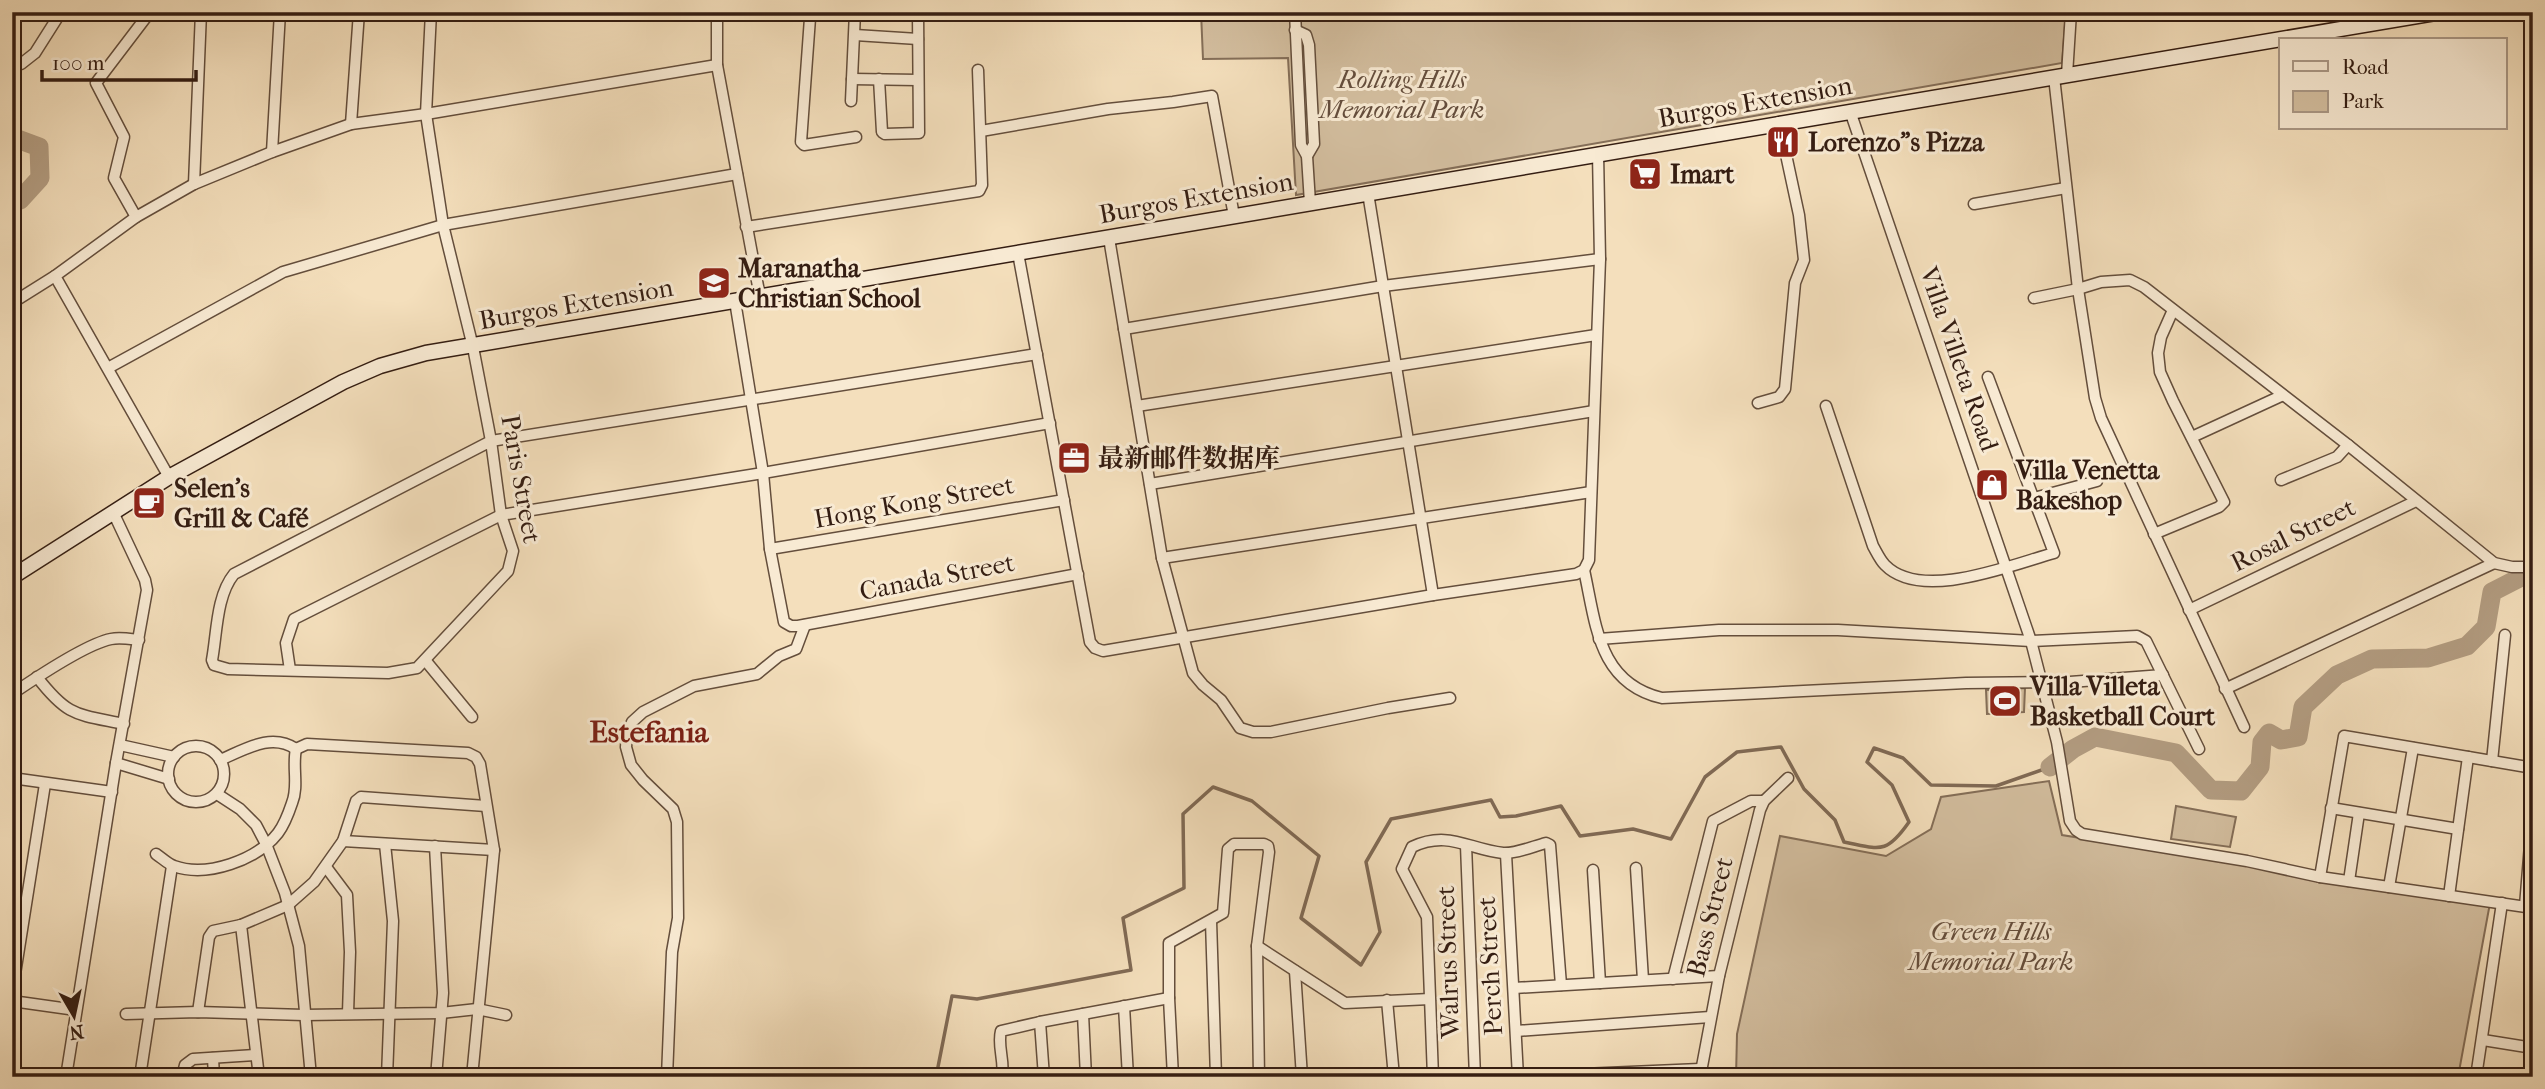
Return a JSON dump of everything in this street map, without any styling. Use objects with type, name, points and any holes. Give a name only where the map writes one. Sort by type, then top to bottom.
[{"type":"main road","name":"Burgos Extension","points":[[2286,38],[2441,12]]},
{"type":"main road","name":"Burgos Extension","points":[[12,577],[169,477],[343,382],[380,366],[426,353],[2279,39]]},
{"type":"street","points":[[21,64],[35,53],[61,12]]},
{"type":"street","points":[[136,217],[114,178],[124,137],[96,83],[150,12]]},
{"type":"street","points":[[194,184],[201,12]]},
{"type":"street","points":[[272,152],[280,12]]},
{"type":"street","points":[[351,124],[359,12]]},
{"type":"street","name":"Paris Street","points":[[430,12],[426,114],[443,225],[491,441],[501,515],[513,551],[508,571],[417,668],[388,673],[218,668],[214,665],[212,660],[223,594],[234,574],[491,441]]},
{"type":"street","points":[[718,12],[717,65],[760,298]]},
{"type":"street","points":[[808,12],[810,18],[801,142],[804,145],[856,137]]},
{"type":"street","points":[[850,102],[855,12]]},
{"type":"street","points":[[879,79],[880,127],[885,134],[919,133],[918,12]]},
{"type":"street","points":[[1295,12],[1301,145],[1307,156],[1310,203]]},
{"type":"street","points":[[2071,12],[2060,76],[2066,188],[2095,398],[2101,418],[2244,727]]},
{"type":"street","points":[[855,35],[918,39]]},
{"type":"street","points":[[12,303],[55,276],[136,217],[194,184],[351,124],[717,65]]},
{"type":"street","points":[[746,227],[979,191],[982,184],[978,70]]},
{"type":"street","points":[[852,79],[918,80]]},
{"type":"street","points":[[981,131],[1108,109],[1173,103],[1212,96],[1234,216]]},
{"type":"street","name":"Villa Villeta Road","points":[[1850,111],[2031,641],[2057,742],[2070,821],[2076,830],[2082,834],[2320,877],[2529,907]]},
{"type":"street","points":[[1758,403],[1779,397],[1784,388],[1795,283],[1804,260],[1799,215],[1779,122]]},
{"type":"street","points":[[1018,253],[1090,642],[1095,648],[1103,652],[1433,595],[1576,574],[1584,570],[1589,560],[1600,259],[1598,153]]},
{"type":"street","points":[[108,368],[283,272],[443,225],[737,174]]},
{"type":"street","points":[[1974,204],[2066,188]]},
{"type":"street","points":[[1368,193],[1433,595]]},
{"type":"street","points":[[1109,238],[1162,558],[1193,673],[1221,700],[1240,728],[1253,732],[1271,733],[1450,698]]},
{"type":"street","points":[[1124,328],[1383,286],[1600,259]]},
{"type":"street","points":[[55,276],[169,477]]},
{"type":"street","points":[[2034,298],[2101,282],[2130,280],[2144,287],[2281,396],[2348,445],[2494,563],[2530,567]]},
{"type":"street","points":[[667,1077],[672,952],[678,918],[677,822],[673,809],[631,765],[626,747],[627,735],[632,722],[643,712],[694,686],[757,674],[779,656],[796,649],[805,625],[791,626],[784,622],[735,301]]},
{"type":"street","points":[[2154,534],[2219,507],[2224,502],[2160,372],[2158,353],[2161,337],[2173,310]]},
{"type":"street","points":[[1137,406],[1596,335]]},
{"type":"street","points":[[491,441],[1037,354]]},
{"type":"street","points":[[1826,406],[1873,546],[1886,566],[1906,577],[1931,581],[1962,579],[2054,553],[1988,377]]},
{"type":"street","points":[[2192,437],[2281,396]]},
{"type":"street","points":[[1150,484],[1594,411]]},
{"type":"street","points":[[290,670],[286,643],[294,619],[501,515],[1050,423]]},
{"type":"street","points":[[2281,480],[2337,457],[2348,445]]},
{"type":"street","points":[[2034,498],[2097,481]]},
{"type":"street","points":[[1162,558],[1591,492]]},
{"type":"street","name":"Hong Kong Street","points":[[771,549],[1064,500]]},
{"type":"street","name":"Rosal Street","points":[[2189,610],[2416,501]]},
{"type":"street","points":[[66,1077],[116,763],[147,590],[145,580],[113,512]]},
{"type":"street","points":[[2225,689],[2494,563]]},
{"type":"street","points":[[1584,570],[1606,660],[1644,694],[1662,698],[1966,683],[2086,681],[2162,675]]},
{"type":"street","name":"Canada Street","points":[[805,625],[1079,573]]},
{"type":"street","points":[[1599,639],[1719,630],[1838,630],[2031,641],[2143,638],[2199,749]]},
{"type":"street","points":[[2492,761],[2505,635]]},
{"type":"street","points":[[12,694],[37,677],[103,641],[118,638],[139,640]]},
{"type":"street","points":[[425,660],[472,717]]},
{"type":"street","points":[[37,677],[66,710],[124,724]]},
{"type":"street","points":[[2320,877],[2344,736],[2533,768]]},
{"type":"street","points":[[220,760],[263,742],[276,742],[296,749]]},
{"type":"street","points":[[296,749],[307,744],[468,753],[476,757],[480,764],[494,850],[472,1077]]},
{"type":"street","points":[[120,745],[174,757]]},
{"type":"street","points":[[190,747],[208,749],[220,760],[224,775],[217,794],[210,799],[201,801],[182,798],[172,788],[169,766],[174,757],[190,747]]},
{"type":"street","points":[[2389,887],[2413,748]]},
{"type":"street","points":[[156,854],[172,866],[193,870],[222,866],[257,853],[279,832],[292,803],[296,782],[296,749]]},
{"type":"street","points":[[2449,896],[2468,757]]},
{"type":"street","points":[[116,763],[169,779]]},
{"type":"street","points":[[12,778],[112,792]]},
{"type":"street","points":[[1673,978],[1713,821],[1751,801],[1764,801],[1788,778]]},
{"type":"street","points":[[12,993],[45,784]]},
{"type":"street","points":[[217,794],[240,809],[256,825],[266,844],[288,905],[299,946],[311,1077]]},
{"type":"street","points":[[198,1012],[209,937],[219,929],[241,925],[288,905],[314,882],[343,841],[356,801],[361,797],[486,806]]},
{"type":"street","name":"Bass Street","points":[[1700,1073],[1718,976],[1764,801]]},
{"type":"street","points":[[2331,808],[2458,829]]},
{"type":"street","points":[[2529,907],[2533,808]]},
{"type":"street","points":[[2349,881],[2359,813]]},
{"type":"street","points":[[1433,1077],[1427,916],[1402,869],[1412,847],[1440,838],[1507,853],[1546,843],[1552,849],[1561,985]]},
{"type":"street","points":[[343,841],[494,850]]},
{"type":"street","points":[[385,844],[393,921],[387,1077]]},
{"type":"street","points":[[1173,1077],[1169,943],[1211,921],[1225,910],[1228,849],[1234,844],[1264,844],[1268,846],[1269,852],[1257,946],[1259,1077]]},
{"type":"street","name":"Walrus Street","points":[[1466,845],[1475,1077]]},
{"type":"street","points":[[435,846],[441,935],[441,1013],[436,1077]]},
{"type":"street","name":"Perch Street","points":[[1507,853],[1516,1077]]},
{"type":"street","points":[[140,1077],[172,866]]},
{"type":"street","points":[[326,867],[347,895],[350,952],[348,1013]]},
{"type":"street","points":[[1636,869],[1643,980]]},
{"type":"street","points":[[1593,870],[1600,983]]},
{"type":"street","points":[[2476,1077],[2502,903]]},
{"type":"street","points":[[1211,921],[1216,1077]]},
{"type":"street","points":[[241,925],[259,1077]]},
{"type":"street","points":[[1257,946],[1345,1003],[1430,999]]},
{"type":"street","points":[[1295,971],[1302,1077]]},
{"type":"street","points":[[1514,988],[1718,976]]},
{"type":"street","points":[[1002,1077],[1003,1062],[999,1040],[1001,1031],[1040,1021],[1169,998]]},
{"type":"street","points":[[1387,1000],[1394,1077]]},
{"type":"street","points":[[12,1001],[76,1010]]},
{"type":"street","points":[[1124,1006],[1128,1077]]},
{"type":"street","points":[[125,1014],[250,1012],[304,1015],[441,1013],[477,1009],[506,1015]]},
{"type":"street","points":[[1083,1014],[1086,1077]]},
{"type":"street","points":[[1516,1031],[1710,1017]]},
{"type":"street","points":[[1040,1021],[1044,1077]]},
{"type":"street","points":[[2483,1040],[2533,1048]]},
{"type":"street","points":[[182,1077],[184,1065],[189,1061],[255,1055]]},
{"type":"street","points":[[214,1058],[214,1077]]},
{"type":"street","points":[[1516,1077],[1700,1073]]},
{"type":"green space","name":"Rolling Hills Memorial Park","points":[[1201,12],[2066,12],[2062,63],[1296,195],[1288,58],[1203,59]]},
{"type":"green space","name":"Villa Villeta Basketball Court","points":[[2025,688],[2024,712],[1987,714],[1986,690]]},
{"type":"green space","name":"Green Hills Memorial Park","points":[[2049,781],[2062,835],[2490,903],[2458,1077],[1736,1077],[1737,1034],[1780,836],[1886,856],[1931,829],[1941,797]]},
{"type":"green space","points":[[2176,806],[2236,817],[2230,847],[2171,839]]},
{"type":"waterway","points":[[12,137],[39,147],[40,178],[20,200],[12,202]]},
{"type":"waterway","points":[[2050,767],[2073,749],[2095,737],[2176,753],[2211,790],[2241,791],[2260,767],[2262,742],[2269,733],[2281,740],[2298,737],[2303,707],[2337,675],[2372,659],[2428,658],[2467,646],[2486,627],[2492,592],[2533,571]]},
{"type":"waterway","points":[[936,1077],[952,996],[977,999],[1131,970],[1123,918],[1184,888],[1183,814],[1213,787],[1252,801],[1319,856],[1301,918],[1361,965],[1380,932],[1366,862],[1391,819],[1491,800],[1500,817],[1561,806],[1580,836],[1633,829],[1671,839],[1705,777],[1737,752],[1781,747],[1804,789],[1835,820],[1844,842],[1881,847],[1894,840],[1909,822],[1892,785],[1867,762],[1874,748],[1903,758],[1931,785],[1996,786],[2050,767]]},
{"type":"place","name":"Lorenzo\"s Pizza","points":[[1783,142]]},
{"type":"place","name":"Imart","points":[[1645,174]]},
{"type":"place","name":"Maranatha Christian School","points":[[714,283]]},
{"type":"place","name":"最新邮件数据库","points":[[1074,458]]},
{"type":"place","name":"Villa Venetta Bakeshop","points":[[1992,485]]},
{"type":"place","name":"Selen's Grill & Café","points":[[149,503]]},
{"type":"place","name":"Villa Villeta Basketball Court","points":[[2005,701]]},
{"type":"district","name":"Estefania","points":[[649,732]]}]
